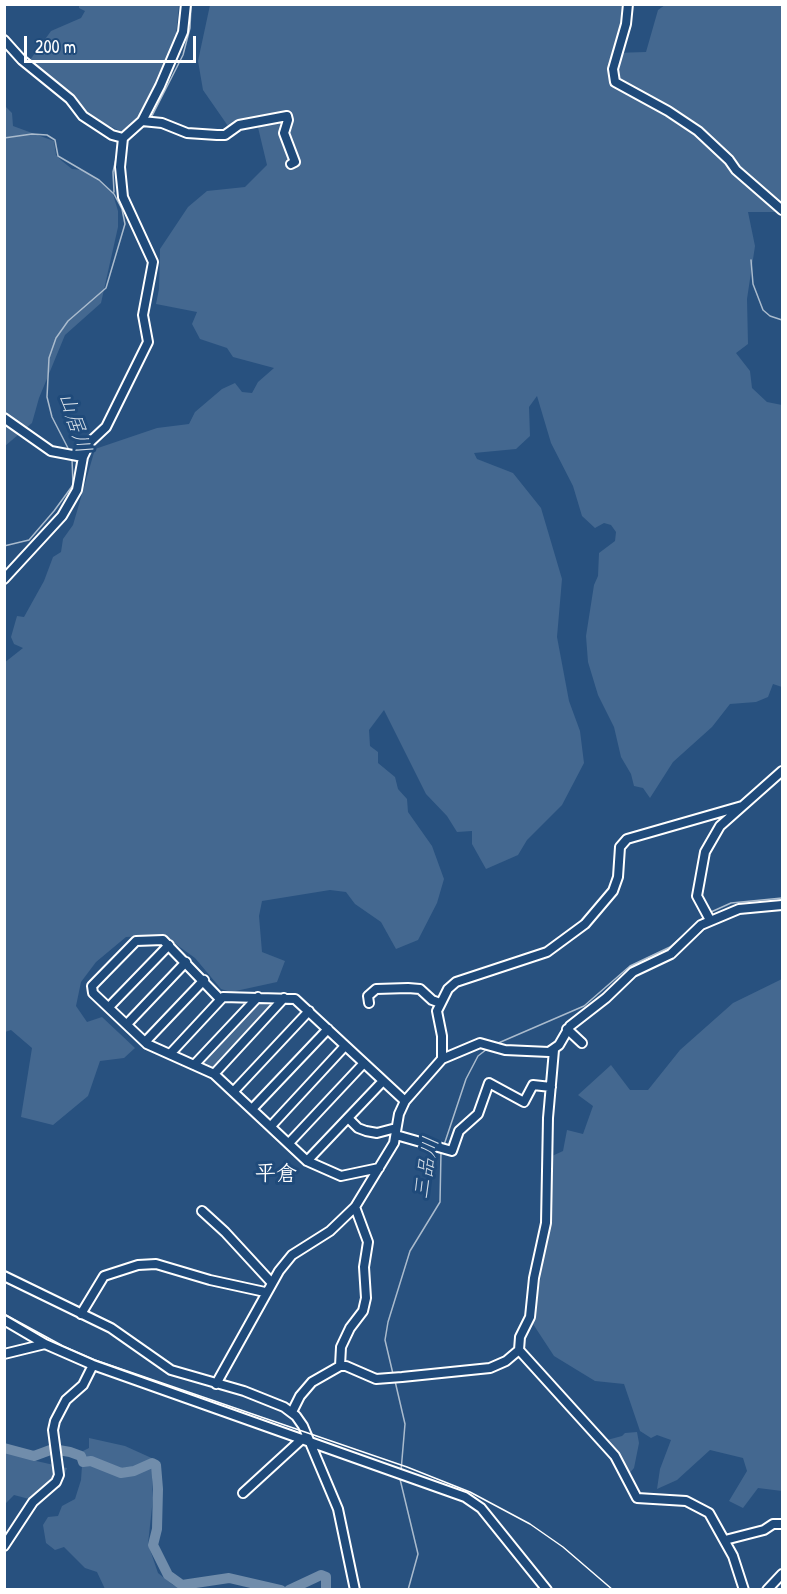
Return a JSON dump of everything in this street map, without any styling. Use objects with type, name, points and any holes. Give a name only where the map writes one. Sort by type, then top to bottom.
[{"type":"street","points":[[4,579],[63,516],[77,490],[83,457],[90,442],[106,427],[148,342],[143,315],[153,262],[123,196],[120,174],[123,138],[142,121],[178,46],[183,32],[186,4]]},
{"type":"street","points":[[628,4],[626,24],[613,69],[615,82],[668,111],[698,131],[729,160],[736,170],[783,210]]},
{"type":"street","points":[[4,40],[22,60],[70,99],[83,116],[112,135],[123,138]]},
{"type":"street","points":[[142,121],[162,123],[187,132],[225,135],[239,125],[287,116],[284,133],[295,162],[291,164]]},
{"type":"street","points":[[4,417],[51,451],[83,457]]},
{"type":"street","points":[[707,916],[697,896],[705,852],[720,826],[783,771]]},
{"type":"street","points":[[442,1059],[442,1036],[437,1011],[440,1003],[456,982],[537,957],[585,924],[613,891],[618,877],[620,847],[627,839],[742,806]]},
{"type":"street","points":[[292,1412],[300,1396],[312,1382],[340,1366],[346,1366],[366,1377],[402,1377],[490,1368],[506,1361],[519,1350],[520,1337],[530,1317],[534,1278],[546,1223],[548,1125],[554,1050],[567,1029],[639,968],[671,954],[707,916],[783,904]]},
{"type":"street","points":[[220,999],[163,940],[136,941],[92,986],[93,993],[145,1042],[214,1074],[234,1090],[307,1161],[342,1176],[379,1168]]},
{"type":"street","points":[[108,1008],[169,945]]},
{"type":"street","points":[[127,1024],[186,962]]},
{"type":"street","points":[[145,1042],[204,980]]},
{"type":"street","points":[[369,1003],[368,996],[375,990],[413,987],[420,989],[432,1000],[440,1003]]},
{"type":"street","points":[[170,1054],[223,997],[295,999],[405,1101]]},
{"type":"street","points":[[194,1065],[258,997]]},
{"type":"street","points":[[214,1074],[284,998]]},
{"type":"street","points":[[234,1090],[309,1011]]},
{"type":"street","points":[[252,1109],[328,1029]]},
{"type":"street","points":[[567,1029],[582,1043]]},
{"type":"street","points":[[216,1384],[265,1292],[292,1255],[330,1231],[356,1207],[394,1143],[405,1101],[442,1059],[480,1043],[498,1048],[549,1052],[554,1050]]},
{"type":"street","points":[[271,1126],[345,1046]]},
{"type":"street","points":[[288,1143],[364,1063]]},
{"type":"street","points":[[307,1161],[383,1081]]},
{"type":"street","points":[[348,1118],[358,1128],[366,1131],[377,1133],[396,1131],[451,1151],[459,1131],[478,1114],[489,1083],[524,1101],[533,1085],[551,1087]]},
{"type":"street","points":[[340,1366],[340,1347],[350,1328],[363,1311],[366,1298],[364,1267],[368,1242],[356,1207]]},
{"type":"street","points":[[202,1211],[225,1232],[271,1282]]},
{"type":"street","points":[[81,1314],[104,1276],[138,1265],[156,1264],[210,1280],[265,1292]]},
{"type":"street","points":[[4,1276],[111,1328],[171,1370],[252,1394],[292,1412],[303,1426],[306,1440],[338,1509],[355,1590]]},
{"type":"street","points":[[4,1320],[45,1344],[93,1365],[465,1497],[481,1508],[545,1589]]},
{"type":"street","points":[[4,1354],[45,1344]]},
{"type":"street","points":[[519,1350],[615,1456],[637,1498],[680,1500],[698,1505],[709,1513],[725,1540],[744,1590]]},
{"type":"street","points":[[4,1546],[33,1502],[56,1482],[59,1475],[59,1464],[53,1430],[60,1408],[83,1385],[93,1365]]},
{"type":"street","points":[[243,1493],[306,1440]]},
{"type":"street","points":[[725,1540],[764,1530],[773,1524],[783,1524]]},
{"type":"street","points":[[767,1590],[783,1574]]},
{"type":"shaded area","points":[[79,5],[179,5],[175,46],[158,75],[142,115],[122,132],[87,115],[66,90],[30,60],[51,31],[81,18],[85,11],[79,8]]},
{"type":"shaded area","points":[[210,5],[625,5],[614,53],[646,52],[658,10],[665,5],[782,5],[782,212],[748,212],[755,246],[747,299],[748,344],[736,353],[750,371],[752,388],[767,402],[782,405],[782,687],[773,684],[768,697],[756,702],[730,704],[712,727],[673,762],[650,798],[643,788],[634,786],[631,774],[621,757],[614,727],[598,695],[588,662],[586,636],[594,585],[598,576],[599,553],[615,541],[616,532],[611,525],[604,523],[595,528],[582,516],[573,486],[551,443],[537,396],[529,407],[530,436],[516,449],[474,453],[477,459],[513,473],[541,508],[562,579],[557,637],[569,701],[580,731],[584,763],[562,805],[527,840],[518,855],[486,869],[472,844],[472,831],[457,832],[447,816],[426,794],[384,710],[369,730],[370,746],[378,752],[378,763],[395,777],[398,789],[407,799],[408,812],[432,846],[444,879],[437,903],[418,940],[396,949],[381,922],[355,904],[346,892],[330,890],[262,901],[259,916],[262,952],[285,961],[277,982],[231,992],[221,989],[195,958],[163,935],[126,937],[96,962],[81,982],[76,1006],[87,1022],[102,1017],[135,1048],[124,1058],[100,1061],[88,1096],[53,1125],[21,1117],[32,1048],[11,1030],[5,1032],[4,663],[23,648],[14,644],[11,637],[17,616],[24,617],[44,581],[53,557],[61,552],[63,539],[73,525],[95,449],[157,428],[189,424],[195,412],[222,389],[235,383],[242,392],[252,393],[258,382],[274,368],[233,357],[227,348],[200,339],[192,324],[197,312],[156,304],[159,289],[160,249],[188,207],[207,191],[245,187],[267,165],[256,119],[228,126],[203,90],[198,61]]},
{"type":"shaded area","points":[[5,106],[12,113],[13,126],[54,141],[56,155],[62,161],[72,169],[83,170],[113,194],[118,211],[118,227],[101,303],[65,335],[39,398],[32,423],[5,446]]},
{"type":"shaded area","points":[[782,979],[782,1491],[758,1488],[743,1508],[729,1501],[747,1471],[743,1458],[710,1450],[677,1480],[657,1489],[660,1469],[671,1440],[657,1435],[651,1438],[640,1431],[624,1384],[595,1381],[554,1356],[533,1324],[549,1225],[552,1156],[563,1151],[567,1130],[583,1134],[593,1106],[578,1095],[611,1065],[630,1090],[648,1090],[680,1050],[733,1003]]},
{"type":"shaded area","points":[[258,1000],[276,1000],[278,1003],[214,1070],[200,1064]]},
{"type":"shaded area","points":[[637,1432],[639,1443],[634,1468],[629,1474],[607,1440],[625,1433]]},
{"type":"shaded area","points":[[89,1438],[125,1446],[156,1460],[152,1480],[153,1498],[148,1544],[158,1573],[173,1585],[184,1589],[105,1589],[97,1572],[85,1568],[64,1547],[55,1550],[46,1543],[43,1525],[48,1517],[58,1516],[62,1506],[75,1499],[81,1480],[83,1451],[89,1448]]},
{"type":"shaded area","points":[[5,1444],[32,1460],[67,1468],[60,1488],[54,1487],[51,1493],[35,1494],[29,1499],[14,1495],[5,1504]]},
{"type":"waterway","points":[[151,118],[183,55],[190,28],[191,4]]},
{"type":"waterway","points":[[125,143],[146,124]]},
{"type":"waterway","name":"山居川","points":[[4,138],[32,134],[47,135],[55,140],[58,156],[99,180],[114,194],[122,209],[125,224],[106,288],[68,321],[56,338],[49,358],[47,397],[52,417],[70,452]]},
{"type":"waterway","points":[[114,192],[113,172],[118,150]]},
{"type":"waterway","points":[[751,260],[753,284],[763,310],[770,316],[782,320]]},
{"type":"waterway","name":"山居川","points":[[4,546],[29,540],[54,511],[73,485],[72,459]]},
{"type":"waterway","name":"三品川","points":[[711,912],[731,903],[782,898]]},
{"type":"waterway","name":"三品川","points":[[496,1044],[584,1006],[630,966],[670,947],[704,917]]},
{"type":"waterway","name":"三品川","points":[[444,1145],[466,1079],[478,1056],[487,1049]]},
{"type":"waterway","name":"三品川","points":[[393,1374],[385,1340],[388,1322],[410,1251],[440,1202],[441,1152]]},
{"type":"waterway","name":"三品川","points":[[395,1381],[405,1424],[401,1471]]},
{"type":"waterway","points":[[4,1448],[34,1456],[53,1449],[70,1452],[81,1456],[83,1462],[91,1461],[121,1473],[134,1471],[152,1463],[156,1465],[157,1529],[153,1545],[168,1575],[182,1585],[229,1578],[281,1590]]},
{"type":"waterway","name":"三品川","points":[[400,1479],[418,1554],[408,1590]]},
{"type":"waterway","points":[[289,1590],[321,1575],[326,1577],[326,1590]]},
{"type":"railway","points":[[4,1314],[63,1346],[95,1360],[407,1467],[470,1492],[530,1524],[563,1547],[613,1590]]},
{"type":"district","name":"平倉","points":[[276,1174]]}]
